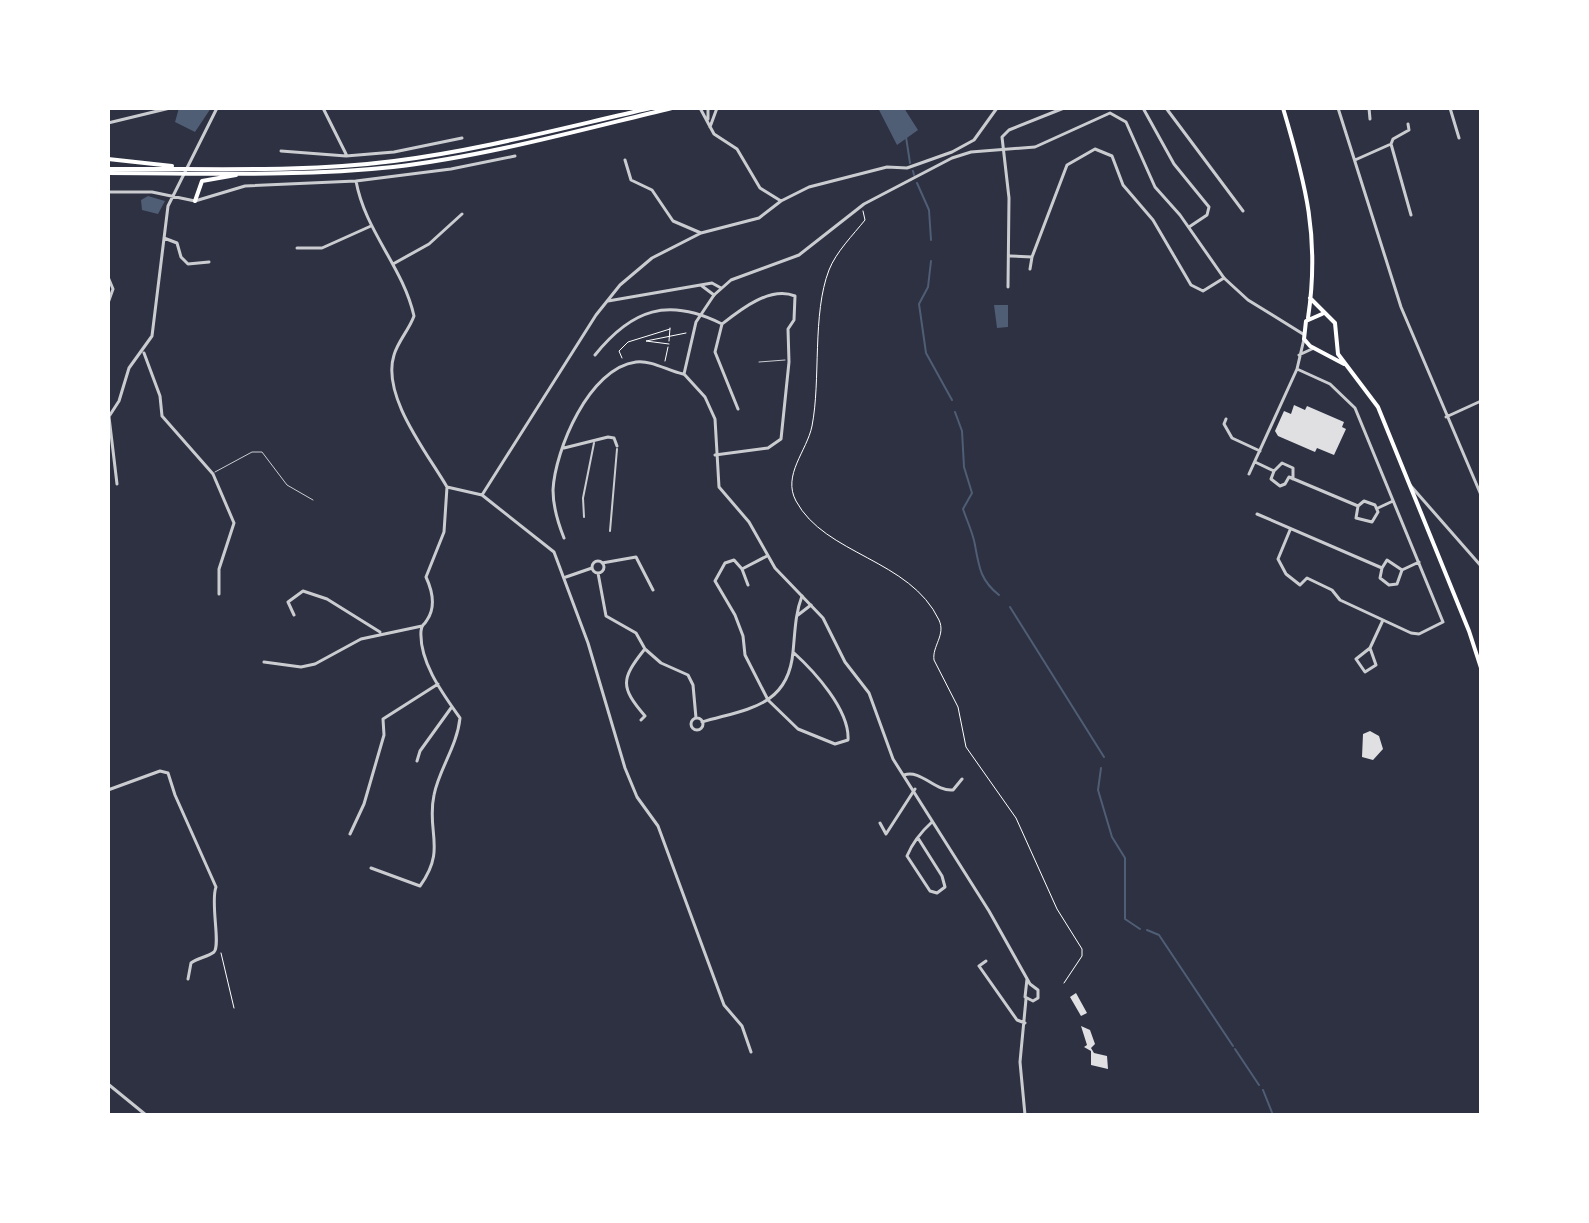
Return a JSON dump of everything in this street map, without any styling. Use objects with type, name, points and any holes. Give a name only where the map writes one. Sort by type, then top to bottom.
[{"type":"main road","points":[[108,171],[173,173],[391,161],[458,151],[651,108]]},
{"type":"main road","points":[[195,201],[198,185],[210,177],[424,162],[672,108]]},
{"type":"main road","points":[[1283,108],[1301,169],[1314,231],[1310,298],[1303,336],[1347,366]]},
{"type":"main road","points":[[108,159],[198,170],[281,173]]},
{"type":"main road","points":[[108,171],[178,168]]},
{"type":"main road","points":[[1310,298],[1322,314],[1335,323],[1338,354],[1378,407],[1481,668]]},
{"type":"main road","points":[[1306,321],[1322,314]]},
{"type":"main road","points":[[1317,348],[1329,346],[1335,339]]},
{"type":"street","points":[[108,123],[170,108]]},
{"type":"street","points":[[117,484],[109,417],[119,401],[129,368],[152,336],[163,238],[171,198],[217,108]]},
{"type":"street","points":[[323,108],[346,156]]},
{"type":"street","points":[[700,108],[709,125],[737,149],[760,188],[781,201]]},
{"type":"street","points":[[708,108],[709,125]]},
{"type":"street","points":[[709,125],[717,108]]},
{"type":"street","points":[[482,495],[607,301],[652,258],[701,233],[759,218],[781,201],[847,175],[887,167],[907,168],[939,158],[971,142],[997,108]]},
{"type":"street","points":[[1008,287],[1009,198],[1002,151],[1004,133],[1064,108]]},
{"type":"street","points":[[1143,108],[1174,164],[1209,207],[1207,215],[1189,227]]},
{"type":"street","points":[[1166,108],[1243,211]]},
{"type":"street","points":[[1338,108],[1401,307],[1481,495]]},
{"type":"street","points":[[1369,108],[1370,119]]},
{"type":"street","points":[[1450,108],[1459,138]]},
{"type":"street","points":[[684,374],[692,332],[714,295],[731,280],[799,255],[847,215],[952,158],[971,152],[1002,151],[1049,143],[1099,115],[1116,115],[1126,122],[1155,187],[1189,227],[1224,278],[1248,300],[1303,336],[1299,370],[1249,474]]},
{"type":"street","points":[[1355,160],[1391,144],[1409,130],[1408,124]]},
{"type":"street","points":[[281,151],[346,156],[394,152],[462,138]]},
{"type":"street","points":[[1391,144],[1411,215]]},
{"type":"street","points":[[1030,269],[1067,165],[1095,149],[1112,156],[1123,185],[1153,220],[1191,285],[1203,291],[1224,278]]},
{"type":"street","points":[[108,192],[152,192],[195,201],[245,186],[356,181],[451,169],[515,156]]},
{"type":"street","points":[[625,160],[631,180],[652,190],[673,221],[701,233]]},
{"type":"street","points":[[356,181],[371,226],[407,287],[414,316],[394,353],[392,367],[406,422],[447,487],[444,532],[426,577],[431,590],[431,610],[422,626],[423,651],[438,684],[460,718],[459,730],[434,794],[436,849],[422,884],[417,886],[371,868]]},
{"type":"street","points":[[393,264],[429,244],[462,214]]},
{"type":"street","points":[[297,248],[322,248],[371,226]]},
{"type":"street","points":[[163,238],[177,243],[181,257],[188,264],[209,262]]},
{"type":"street","points":[[1010,256],[1032,257]]},
{"type":"street","points":[[108,277],[113,289],[108,303]]},
{"type":"street","points":[[607,301],[712,283],[721,288]]},
{"type":"street","points":[[702,286],[714,295]]},
{"type":"street","points":[[715,455],[768,448],[778,443],[786,405],[788,329],[794,320],[796,299],[793,294],[783,293],[748,304],[722,324],[715,352],[738,409]]},
{"type":"street","points":[[595,355],[622,325],[669,310],[684,309],[722,324]]},
{"type":"street","points":[[1288,325],[1306,321]]},
{"type":"street","points":[[1299,355],[1317,348]]},
{"type":"street","points":[[143,351],[160,396],[162,416],[213,474],[235,527],[219,569],[219,594]]},
{"type":"street","points":[[564,538],[554,506],[553,489],[562,448],[578,411],[615,370],[640,361],[684,374],[705,397],[714,415],[719,487],[749,522],[767,556],[828,625],[845,662],[869,693],[891,755],[915,789],[932,822],[1039,994],[1029,1000],[1026,1008],[1020,1077],[1025,1115]]},
{"type":"street","points":[[1290,530],[1278,559],[1294,582],[1300,585],[1307,578],[1332,590],[1340,600],[1419,634],[1443,622],[1355,408],[1330,384],[1299,370]]},
{"type":"street","points":[[1446,417],[1481,401]]},
{"type":"street","points":[[1226,419],[1224,424],[1232,438],[1260,451]]},
{"type":"street","points":[[562,448],[614,438],[617,446],[610,531]]},
{"type":"street","points":[[584,517],[586,480],[595,442]]},
{"type":"street","points":[[1255,462],[1274,471]]},
{"type":"street","points":[[1293,479],[1293,468],[1282,463],[1271,479],[1280,486],[1289,477],[1293,479],[1358,506]]},
{"type":"street","points":[[1410,485],[1481,566]]},
{"type":"street","points":[[447,487],[482,495],[554,552],[566,577],[625,768],[637,797],[658,826],[724,1005],[742,1026],[751,1052]]},
{"type":"street","points":[[1378,508],[1364,501],[1358,506],[1356,518],[1369,524],[1378,508],[1394,500]]},
{"type":"street","points":[[1257,514],[1382,568]]},
{"type":"street","points":[[742,569],[767,556]]},
{"type":"street","points":[[566,577],[592,568],[595,562],[636,557],[653,590]]},
{"type":"street","points":[[748,585],[742,569],[734,560],[725,563],[715,581],[735,615],[743,636],[745,655],[768,700],[798,729],[835,744],[848,740],[841,715],[824,687],[793,652]]},
{"type":"street","points":[[1402,570],[1387,560],[1380,578],[1389,585],[1397,584],[1402,570],[1419,562]]},
{"type":"street","points":[[598,573],[604,568],[602,563]]},
{"type":"street","points":[[592,568],[598,573],[606,616],[636,633],[645,649],[661,663],[688,675],[693,685],[696,718],[691,724],[693,729],[701,729],[702,722]]},
{"type":"street","points":[[294,615],[288,602],[303,591],[327,599],[373,630],[384,633]]},
{"type":"street","points":[[696,718],[702,722],[743,714],[768,700],[788,674],[802,596]]},
{"type":"street","points":[[799,604],[804,608]]},
{"type":"street","points":[[797,618],[804,608],[811,605]]},
{"type":"street","points":[[1370,648],[1376,665],[1365,672],[1356,659],[1370,648],[1383,620]]},
{"type":"street","points":[[264,662],[301,667],[315,664],[346,645],[384,633],[422,626]]},
{"type":"street","points":[[641,720],[645,716],[629,696],[625,680],[627,671],[645,649]]},
{"type":"street","points":[[350,834],[357,825],[356,815],[384,735],[383,719],[438,684]]},
{"type":"street","points":[[417,761],[420,751],[452,707]]},
{"type":"street","points":[[108,790],[160,771],[168,773],[216,887],[212,902],[217,945],[214,952],[191,963],[188,979]]},
{"type":"street","points":[[904,775],[915,774],[943,791],[953,790],[962,779]]},
{"type":"street","points":[[880,823],[886,834],[915,789]]},
{"type":"street","points":[[918,838],[942,876],[945,887],[937,893],[930,891],[907,856],[918,838],[932,822]]},
{"type":"street","points":[[986,961],[979,966],[1017,1020],[1025,1023]]},
{"type":"street","points":[[1027,979],[1025,990],[1029,1000]]},
{"type":"street","points":[[1025,990],[1032,987]]},
{"type":"street","points":[[108,1084],[146,1115]]},
{"type":"lane","points":[[759,362],[787,360]]},
{"type":"lane","points":[[213,474],[225,464],[252,452],[262,452],[287,485],[313,500]]},
{"type":"path","points":[[866,214],[865,220],[828,273],[811,428],[794,468],[794,494],[819,527],[894,571],[940,621],[941,636],[933,652],[934,660],[958,707],[966,747],[1016,818],[1057,909],[1082,949],[1082,956],[1064,983]]},
{"type":"path","points":[[622,325],[628,342]]},
{"type":"path","points":[[623,360],[619,351],[628,342],[670,328],[664,368]]},
{"type":"path","points":[[669,344],[646,341],[692,332]]},
{"type":"path","points":[[217,945],[234,1008]]},
{"type":"water","points":[[179,108],[211,108],[195,132],[175,122]]},
{"type":"water","points":[[878,108],[904,108],[918,130],[897,145]]},
{"type":"water","points":[[148,196],[165,201],[158,214],[142,210],[141,200]]},
{"type":"water","points":[[994,305],[1008,305],[1008,327],[997,328]]},
{"type":"building","points":[[1294,405],[1305,410],[1307,406],[1344,422],[1342,427],[1346,429],[1334,455],[1317,448],[1315,452],[1278,436],[1275,431],[1284,411],[1291,414]]},
{"type":"building","points":[[1370,731],[1379,736],[1383,749],[1373,760],[1362,757],[1363,734]]},
{"type":"building","points":[[1076,993],[1087,1013],[1081,1016],[1070,997]]},
{"type":"building","points":[[1081,1026],[1090,1030],[1095,1044],[1091,1048],[1094,1053],[1107,1056],[1108,1069],[1091,1065],[1091,1051],[1084,1047],[1087,1045]]},
{"type":"waterway","points":[[906,137],[910,163]]},
{"type":"waterway","points":[[913,171],[914,175]]},
{"type":"waterway","points":[[917,183],[929,210],[931,240]]},
{"type":"waterway","points":[[931,261],[928,287],[919,304],[926,353],[952,400]]},
{"type":"waterway","points":[[955,412],[962,431],[964,467],[972,493],[963,509],[982,573],[988,585],[999,595]]},
{"type":"waterway","points":[[1010,607],[1104,757]]},
{"type":"waterway","points":[[1101,768],[1098,790],[1112,837],[1125,858],[1125,919],[1140,929]]},
{"type":"waterway","points":[[1147,930],[1159,935],[1233,1046]]},
{"type":"waterway","points":[[1235,1049],[1259,1085]]},
{"type":"waterway","points":[[1263,1090],[1273,1115]]}]
